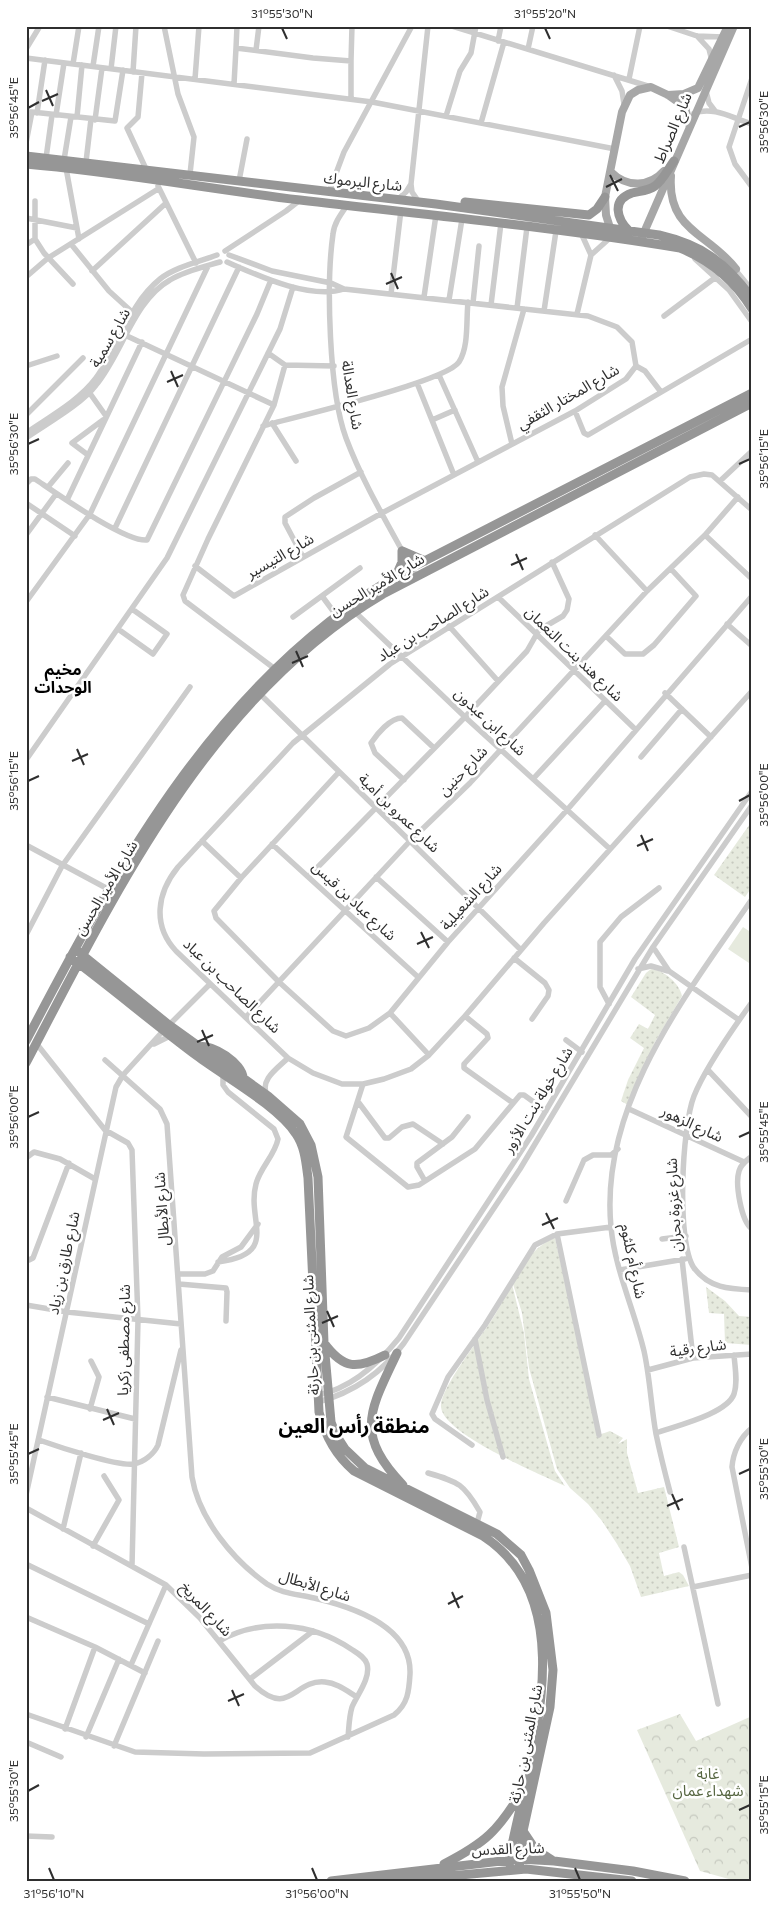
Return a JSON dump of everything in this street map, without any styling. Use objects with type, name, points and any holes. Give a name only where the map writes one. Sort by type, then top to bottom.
[{"type":"highway","name":"شارع اليرموك","points":[[26,156],[46,158],[65,164],[156,179],[300,200],[401,210],[581,233],[680,248],[707,261],[720,271],[752,309]]},
{"type":"highway","points":[[629,231],[620,222],[617,213],[619,204],[624,197],[654,187],[674,161]]},
{"type":"highway","name":"شارع اليرموك","points":[[26,164],[86,162],[190,174],[239,182],[436,204],[659,236],[694,245],[720,259],[752,299]]},
{"type":"highway","points":[[436,204],[467,202],[589,215],[597,209],[605,197]]},
{"type":"highway","name":"شارع الأمير الحسن","points":[[26,1063],[81,959],[118,882],[204,748],[226,720],[275,669],[336,615],[367,592],[396,576],[414,572],[425,561],[752,393]]},
{"type":"highway","name":"شارع الأمير الحسن","points":[[26,1042],[108,889],[118,882],[215,743],[290,664],[354,611],[414,572],[752,403]]},
{"type":"highway","points":[[402,551],[412,558],[425,561]]},
{"type":"highway","points":[[396,576],[402,562],[402,551]]},
{"type":"highway","points":[[71,977],[90,967],[88,944]]},
{"type":"highway","name":"شارع المثنى بن حارثة","points":[[72,953],[167,1031],[287,1123],[302,1146],[313,1178],[318,1398],[322,1426],[342,1461],[367,1480],[483,1536],[497,1545],[512,1560],[521,1575],[531,1596],[539,1627],[544,1677],[541,1708],[514,1859],[515,1869]]},
{"type":"highway","name":"شارع المثنى بن حارثة","points":[[167,1031],[198,1046],[268,1096],[293,1117],[306,1133],[313,1178],[328,1396],[332,1422],[345,1449],[365,1468],[497,1534],[521,1556],[538,1592],[549,1625],[553,1670],[552,1690],[522,1831],[514,1859]]},
{"type":"highway","points":[[324,1343],[336,1357],[348,1364],[362,1365],[385,1355]]},
{"type":"highway","points":[[397,1352],[374,1403],[370,1426],[372,1438],[382,1460],[408,1490]]},
{"type":"highway","points":[[438,1867],[485,1841],[508,1814],[526,1784]]},
{"type":"highway","points":[[522,1831],[535,1849],[554,1861]]},
{"type":"highway","name":"شارع القدس","points":[[331,1881],[514,1859],[554,1861],[633,1871],[685,1881]]},
{"type":"highway","name":"شارع القدس","points":[[394,1881],[515,1869],[553,1870],[632,1881]]},
{"type":"main road","name":"شارع الصراط","points":[[668,95],[684,94],[698,88],[728,26]]},
{"type":"main road","name":"شارع الصراط","points":[[640,242],[689,125],[734,26]]},
{"type":"main road","points":[[612,238],[606,215],[605,197],[624,104],[634,92],[651,87],[668,95],[685,107],[689,125]]},
{"type":"main road","points":[[611,172],[624,181],[646,183],[658,177],[674,161]]},
{"type":"main road","points":[[674,161],[671,199],[683,220],[694,233],[721,252],[736,269]]},
{"type":"street","points":[[27,44],[36,26]]},
{"type":"street","points":[[27,44],[40,26]]},
{"type":"street","points":[[72,64],[79,26]]},
{"type":"street","points":[[93,66],[99,26]]},
{"type":"street","points":[[111,69],[116,26]]},
{"type":"street","points":[[133,72],[136,26]]},
{"type":"street","points":[[164,26],[180,100],[194,137],[190,174]]},
{"type":"street","points":[[195,79],[199,26]]},
{"type":"street","points":[[234,84],[237,26]]},
{"type":"street","points":[[256,50],[259,26]]},
{"type":"street","points":[[351,99],[352,26]]},
{"type":"street","points":[[329,192],[344,152],[412,26]]},
{"type":"street","points":[[419,202],[412,192],[411,184],[428,26]]},
{"type":"street","points":[[452,26],[475,30],[502,42],[651,87]]},
{"type":"street","points":[[481,123],[502,42],[501,26]]},
{"type":"street","points":[[528,49],[533,26]]},
{"type":"street","points":[[629,79],[640,26]]},
{"type":"street","points":[[667,26],[697,36],[723,37]]},
{"type":"street","points":[[446,116],[460,71],[470,53],[475,30]]},
{"type":"street","points":[[697,36],[709,49],[712,61]]},
{"type":"street","points":[[236,48],[313,58],[351,60]]},
{"type":"street","points":[[26,58],[372,102],[616,149]]},
{"type":"street","points":[[26,143],[45,60]]},
{"type":"street","points":[[46,158],[64,63]]},
{"type":"street","points":[[79,239],[65,164],[82,65]]},
{"type":"street","points":[[86,162],[102,68]]},
{"type":"street","points":[[32,112],[116,120],[123,70]]},
{"type":"street","points":[[142,73],[138,117],[127,128],[146,169]]},
{"type":"street","points":[[614,75],[622,91],[624,104]]},
{"type":"street","points":[[752,78],[750,95],[737,119],[730,140],[730,153],[752,187]]},
{"type":"street","points":[[706,88],[707,100],[715,111]]},
{"type":"street","points":[[694,114],[704,110],[715,111],[752,124]]},
{"type":"street","points":[[239,182],[247,139]]},
{"type":"street","points":[[156,179],[158,189],[165,204],[196,263]]},
{"type":"street","points":[[397,200],[406,192],[411,184]]},
{"type":"street","points":[[26,277],[48,258],[158,189]]},
{"type":"street","name":"شارع سمية","points":[[26,433],[75,398],[94,380],[108,359],[132,312],[143,296],[161,278],[217,255],[220,252],[227,253],[300,200]]},
{"type":"street","points":[[35,201],[35,239],[48,258],[73,284]]},
{"type":"street","points":[[92,270],[165,204]]},
{"type":"street","name":"شارع العدالة","points":[[348,204],[339,216],[333,234],[330,294],[338,405],[345,436],[361,472],[414,572]]},
{"type":"street","points":[[391,294],[401,210]]},
{"type":"street","points":[[424,297],[436,215]]},
{"type":"street","points":[[26,218],[77,228]]},
{"type":"street","points":[[449,300],[462,219]]},
{"type":"street","points":[[491,305],[501,223]]},
{"type":"street","points":[[512,444],[503,406],[502,387],[521,309],[527,227]]},
{"type":"street","points":[[544,311],[556,231]]},
{"type":"street","points":[[581,233],[591,255]]},
{"type":"street","points":[[577,314],[591,255],[612,238]]},
{"type":"street","points":[[26,245],[35,239]]},
{"type":"street","points":[[71,244],[108,291],[132,312]]},
{"type":"street","points":[[264,426],[417,383],[440,375],[455,366],[462,356],[479,246]]},
{"type":"street","points":[[680,248],[716,277],[736,298],[752,322]]},
{"type":"street","points":[[224,262],[227,253],[272,271],[331,283],[344,289]]},
{"type":"street","points":[[217,255],[224,262],[293,287],[330,294],[344,289]]},
{"type":"street","name":"شارع اليرموك","points":[[720,259],[736,269],[752,290]]},
{"type":"street","name":"شارع سمية","points":[[26,438],[98,384],[150,296],[158,288],[182,274],[224,262]]},
{"type":"street","points":[[26,602],[90,514],[208,266]]},
{"type":"street","points":[[115,528],[239,267]]},
{"type":"street","points":[[664,316],[716,277]]},
{"type":"street","points":[[26,484],[34,478],[56,494],[115,528],[144,541],[148,539],[257,314],[271,280]]},
{"type":"street","points":[[26,760],[167,558],[280,330],[293,287]]},
{"type":"street","name":"شارع المختار الثقفي","points":[[344,289],[577,314],[601,319],[617,326],[632,342],[636,366],[632,374],[618,386],[575,411],[382,513]]},
{"type":"street","points":[[127,336],[274,405]]},
{"type":"street","points":[[575,411],[584,433],[588,435],[752,339]]},
{"type":"street","points":[[67,500],[142,342]]},
{"type":"street","points":[[268,353],[285,365],[334,366]]},
{"type":"street","points":[[26,366],[58,356]]},
{"type":"street","points":[[26,415],[83,358]]},
{"type":"street","points":[[275,669],[184,600],[183,596],[274,405],[285,365]]},
{"type":"street","points":[[636,366],[645,371],[661,392]]},
{"type":"street","points":[[440,375],[478,462]]},
{"type":"street","points":[[417,383],[454,475]]},
{"type":"street","points":[[89,392],[106,417]]},
{"type":"street","points":[[432,420],[455,410]]},
{"type":"street","points":[[88,455],[72,443],[106,417]]},
{"type":"street","points":[[272,423],[296,461]]},
{"type":"street","points":[[720,481],[752,451]]},
{"type":"street","points":[[48,488],[68,463]]},
{"type":"street","points":[[303,557],[285,523],[285,517],[314,498],[361,472]]},
{"type":"street","name":"شارع الصاحب بن عباد","points":[[752,510],[720,481],[704,474],[690,477],[401,656],[302,735],[173,873],[165,887],[160,903],[160,920],[168,942],[288,1058],[313,1074],[336,1082],[363,1084],[384,1079],[410,1069],[428,1055],[465,1016],[610,849],[752,691]]},
{"type":"street","points":[[26,535],[56,494]]},
{"type":"street","name":"شارع حنين","points":[[246,1017],[410,841],[574,672],[648,591],[705,535],[738,497]]},
{"type":"street","points":[[26,503],[75,536]]},
{"type":"street","name":"شارع التيسير","points":[[196,566],[234,596],[382,513]]},
{"type":"street","points":[[595,535],[648,591]]},
{"type":"street","points":[[705,535],[752,579]]},
{"type":"street","points":[[309,876],[465,717],[526,650],[543,627],[563,616],[569,604],[552,562]]},
{"type":"street","points":[[293,617],[360,568]]},
{"type":"street","points":[[607,637],[625,654],[630,655],[643,654],[654,645],[696,596],[671,569]]},
{"type":"street","points":[[322,596],[336,615]]},
{"type":"street","name":"شارع الشعيلية","points":[[339,772],[241,878],[215,909],[216,918],[279,982],[332,1031],[339,1034],[353,1035],[378,1023],[390,1012],[448,942],[567,810],[665,693],[752,596]]},
{"type":"street","name":"شارع هند بنت النعمان","points":[[498,597],[536,636],[635,729]]},
{"type":"street","points":[[118,629],[154,654],[167,634],[132,609]]},
{"type":"street","name":"شارع ابن عبدون","points":[[354,611],[500,750],[610,849]]},
{"type":"street","points":[[727,624],[752,646]]},
{"type":"street","points":[[449,626],[498,681]]},
{"type":"street","points":[[26,935],[62,866],[190,687]]},
{"type":"street","points":[[665,693],[711,738]]},
{"type":"street","name":"شارع عمرو بن أمية","points":[[260,694],[521,950]]},
{"type":"street","points":[[533,779],[605,701]]},
{"type":"street","points":[[641,757],[682,709]]},
{"type":"street","points":[[404,780],[373,751],[371,743],[375,737],[394,720],[402,718],[434,748]]},
{"type":"street","name":"شارع خولة بنت الأزور","points":[[328,1396],[351,1382],[385,1355],[412,1319],[546,1112],[635,959],[752,791]]},
{"type":"street","name":"شارع خولة بنت الأزور","points":[[318,1398],[360,1386],[397,1352],[477,1237],[520,1170],[638,970],[722,845],[752,806]]},
{"type":"street","points":[[717,840],[722,845]]},
{"type":"street","points":[[202,841],[241,878]]},
{"type":"street","points":[[26,844],[62,866],[108,889]]},
{"type":"street","name":"شارع عباد بن قيس","points":[[272,844],[418,977]]},
{"type":"street","points":[[376,877],[448,942]]},
{"type":"street","points":[[609,1004],[600,987],[600,942],[621,917],[659,888]]},
{"type":"street","name":"شارع أم كلثوم","points":[[670,1492],[656,1433],[648,1370],[641,1339],[620,1270],[611,1227],[611,1197],[618,1149],[630,1109],[652,1052],[692,988],[752,899]]},
{"type":"street","points":[[653,947],[669,971],[738,1020]]},
{"type":"street","points":[[514,958],[545,984],[549,990],[548,996],[532,1019]]},
{"type":"street","points":[[638,970],[651,966],[669,971]]},
{"type":"street","points":[[167,1031],[210,984]]},
{"type":"street","name":"شارع غزوة بحران","points":[[752,1002],[738,1020],[694,1096],[685,1135],[682,1172],[686,1236],[689,1258],[694,1267],[709,1282],[725,1288],[752,1290]]},
{"type":"street","points":[[390,1012],[428,1055]]},
{"type":"street","points":[[465,1016],[486,1034],[488,1038],[464,1064],[464,1068],[512,1103]]},
{"type":"street","name":"شارع طارق بن زياد","points":[[26,1495],[116,1087],[123,1074],[167,1031]]},
{"type":"street","name":"شارع طارق بن زياد","points":[[148,1048],[167,1031]]},
{"type":"street","points":[[566,1040],[582,1052]]},
{"type":"street","points":[[36,1043],[105,1130]]},
{"type":"street","points":[[268,1096],[264,1088],[266,1080],[288,1058]]},
{"type":"street","name":"شارع الأبطال","points":[[26,1714],[114,1746],[142,1753],[301,1754],[321,1750],[386,1720],[404,1705],[408,1698],[410,1669],[406,1650],[392,1633],[372,1618],[339,1604],[279,1591],[266,1583],[215,1531],[202,1511],[193,1487],[182,1346],[179,1274],[166,1118],[160,1109],[123,1074],[105,1060]]},
{"type":"street","points":[[573,1066],[580,1069]]},
{"type":"street","points":[[708,1070],[752,1118]]},
{"type":"street","points":[[179,1274],[209,1273],[218,1262],[237,1259],[246,1254],[254,1244],[258,1224],[256,1184],[277,1144],[277,1135],[263,1120],[228,1092],[223,1084],[223,1075]]},
{"type":"street","points":[[363,1084],[346,1134],[347,1139],[406,1186],[414,1187],[476,1149],[512,1103],[522,1094],[546,1112]]},
{"type":"street","points":[[358,1103],[387,1138],[406,1124],[413,1124],[443,1144]]},
{"type":"street","name":"شارع الزهور","points":[[630,1109],[744,1162]]},
{"type":"street","points":[[425,1181],[416,1164],[452,1137],[468,1117]]},
{"type":"street","name":"شارع مصطفى زكريا","points":[[105,1130],[128,1143],[133,1157],[138,1320],[132,1566]]},
{"type":"street","points":[[566,1201],[584,1160],[593,1155],[611,1155],[618,1149]]},
{"type":"street","points":[[26,1158],[34,1152],[39,1153],[69,1164],[95,1179]]},
{"type":"street","points":[[752,1156],[744,1162],[738,1173],[743,1220],[752,1229]]},
{"type":"street","points":[[26,1258],[30,1260],[33,1258],[69,1164]]},
{"type":"street","points":[[472,1445],[434,1419],[432,1414],[443,1386],[535,1245],[557,1234],[611,1227]]},
{"type":"street","points":[[557,1234],[599,1434]]},
{"type":"street","points":[[662,1238],[686,1236]]},
{"type":"street","points":[[620,1270],[689,1258]]},
{"type":"street","points":[[682,1259],[693,1358]]},
{"type":"street","points":[[179,1284],[226,1288],[228,1292],[226,1321]]},
{"type":"street","points":[[26,1305],[67,1312],[181,1324]]},
{"type":"street","points":[[475,1339],[487,1400],[503,1457]]},
{"type":"street","points":[[38,1440],[81,1453],[134,1464],[152,1455],[158,1445],[182,1346]]},
{"type":"street","name":"شارع رقية","points":[[648,1370],[693,1358],[752,1354]]},
{"type":"street","points":[[656,1433],[726,1406],[735,1392],[734,1355]]},
{"type":"street","points":[[90,1409],[99,1376],[91,1361]]},
{"type":"street","points":[[47,1397],[135,1419]]},
{"type":"street","points":[[752,1428],[744,1436],[736,1451],[732,1467],[752,1568]]},
{"type":"street","points":[[63,1529],[81,1453]]},
{"type":"street","points":[[428,1472],[457,1482],[469,1493],[480,1512],[476,1523]]},
{"type":"street","points":[[93,1546],[119,1500],[104,1476]]},
{"type":"street","name":"شارع المريخ","points":[[26,1508],[166,1586],[187,1604],[261,1691],[273,1698],[284,1699],[311,1684],[322,1682],[334,1684],[357,1697]]},
{"type":"street","points":[[684,1547],[718,1704]]},
{"type":"street","points":[[26,1564],[149,1624]]},
{"type":"street","points":[[693,1587],[752,1575]]},
{"type":"street","points":[[131,1665],[166,1586]]},
{"type":"street","points":[[26,1617],[95,1647],[145,1673]]},
{"type":"street","points":[[219,1641],[240,1631],[283,1625],[313,1631],[340,1641],[365,1660],[368,1669],[349,1719],[348,1738]]},
{"type":"street","points":[[250,1679],[313,1631]]},
{"type":"street","points":[[114,1746],[158,1641]]},
{"type":"street","points":[[65,1729],[95,1647]]},
{"type":"street","points":[[86,1736],[119,1659]]},
{"type":"street","points":[[26,1742],[61,1757]]},
{"type":"street","points":[[26,1836],[52,1837]]},
{"type":"green space","points":[[752,821],[752,887],[745,897],[714,875]]},
{"type":"green space","points":[[743,927],[752,933],[752,965],[728,949]]},
{"type":"green space","points":[[651,969],[671,978],[681,991],[682,996],[655,1042],[628,1105],[621,1101],[628,1080],[644,1048],[630,1038],[639,1024],[648,1029],[655,1015],[631,997],[646,973]]},
{"type":"green space","points":[[555,1238],[599,1435],[610,1431],[623,1438],[618,1444],[627,1439],[627,1453],[638,1493],[664,1487],[679,1547],[659,1553],[664,1576],[679,1572],[683,1575],[689,1586],[641,1597],[630,1566],[602,1521],[588,1504],[570,1488],[557,1469],[529,1368],[522,1313],[512,1281],[536,1250]]},
{"type":"green space","points":[[512,1284],[524,1333],[529,1379],[555,1471],[565,1486],[515,1463],[475,1441],[446,1418],[441,1407],[442,1399],[453,1377],[494,1316]]},
{"type":"green space","points":[[706,1287],[725,1301],[739,1316],[752,1317],[752,1345],[725,1343],[724,1314],[709,1313]]},
{"type":"green space","name":"غابة شهداء عمان","points":[[680,1714],[696,1741],[752,1716],[752,1881],[736,1881],[700,1871],[637,1730]]},
{"type":"district","name":"مخيم الوحدات","points":[[63,678]]},
{"type":"district","name":"منطقة رأس العين","points":[[354,1426]]}]
